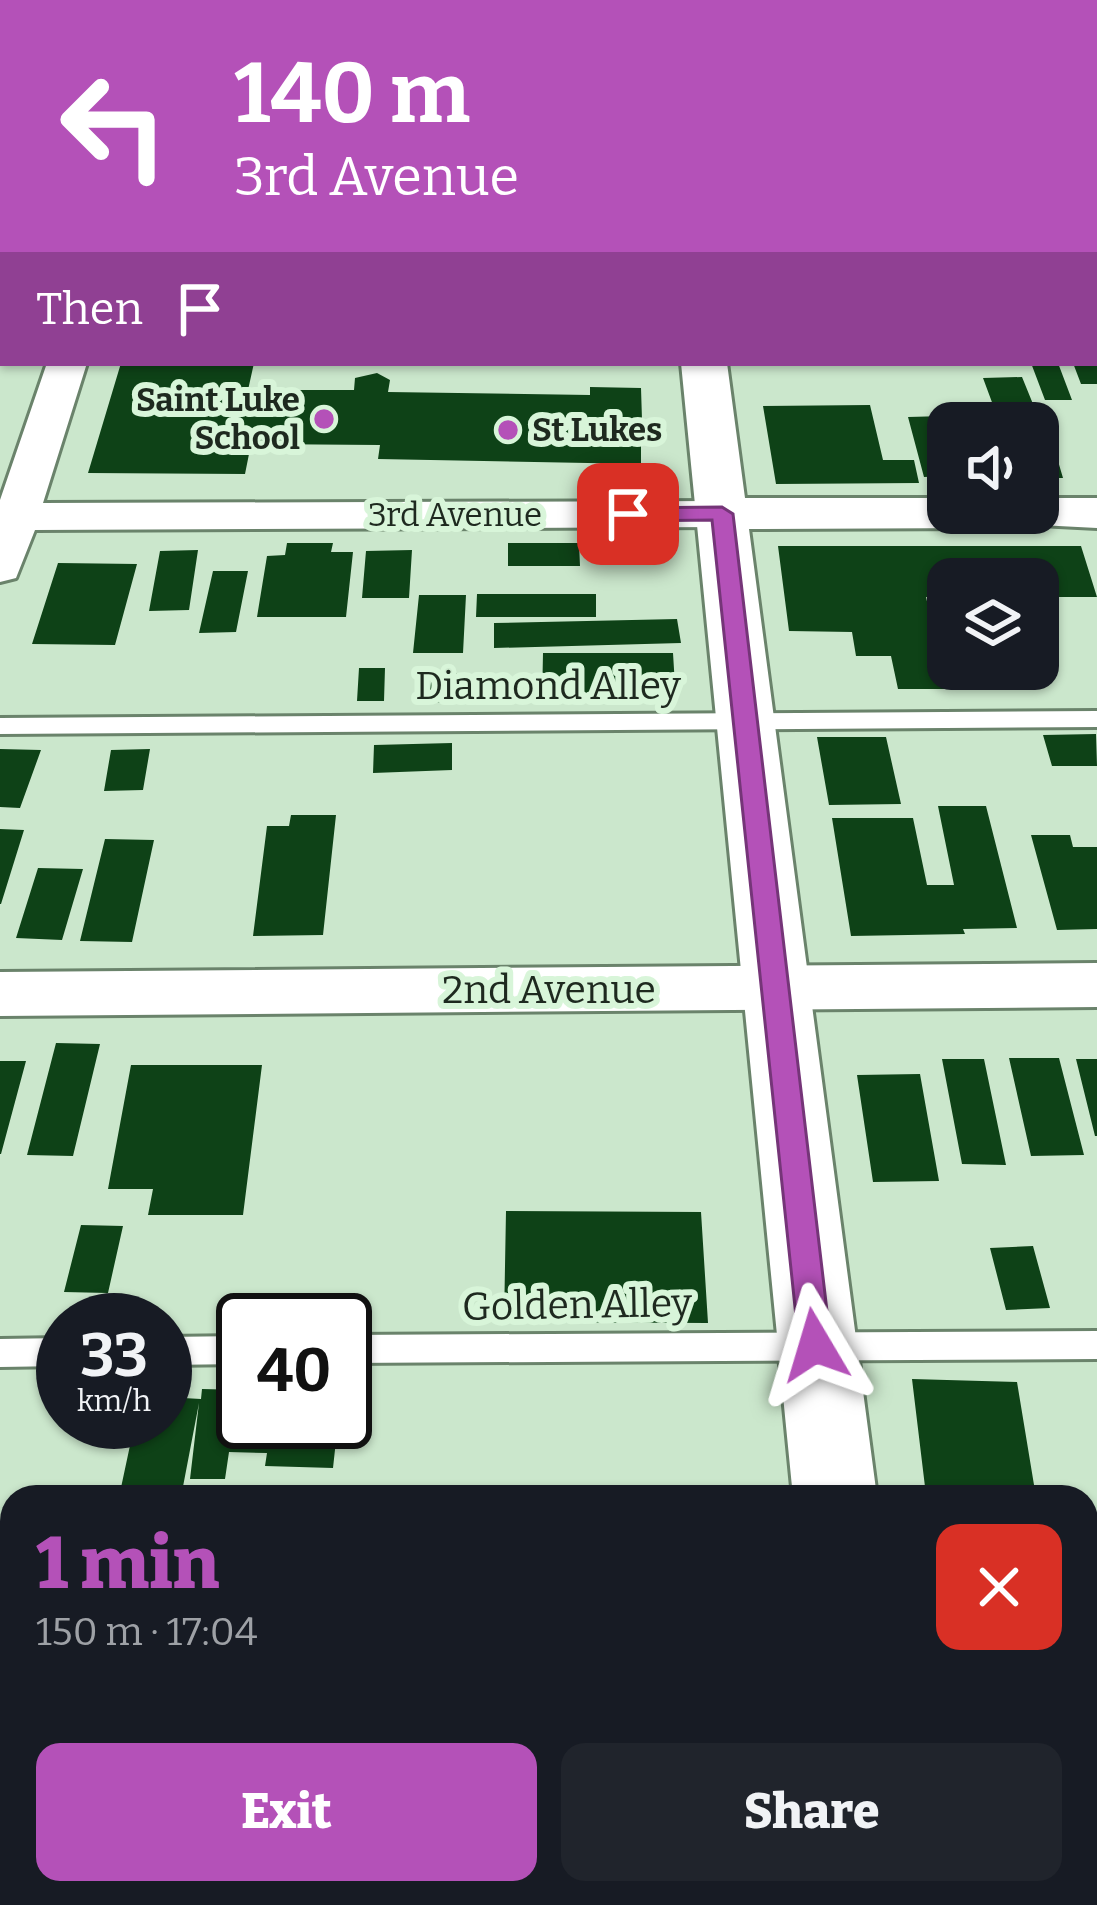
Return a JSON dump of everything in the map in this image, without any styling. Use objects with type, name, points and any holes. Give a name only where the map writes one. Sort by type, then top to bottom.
[{"type":"street","points":[[0,568],[8,517],[66,366]]},
{"type":"street","points":[[704,366],[833,1485]]},
{"type":"street","name":"3rd Avenue","points":[[8,517],[927,513]]},
{"type":"street","points":[[1059,513],[1097,513]]},
{"type":"street","name":"2nd Avenue","points":[[0,994],[1097,985]]},
{"type":"lane","name":"Diamond Alley","points":[[0,726],[1097,719]]},
{"type":"lane","name":"Golden Alley","points":[[372,1349],[1097,1345]]},
{"type":"lane","points":[[0,1353],[36,1352]]},
{"type":"building","points":[[120,366],[253,366],[248,390],[354,390],[355,378],[377,373],[390,380],[388,392],[590,395],[590,387],[641,388],[642,420],[633,420],[634,440],[641,440],[641,464],[378,459],[380,445],[251,444],[245,474],[88,473]]},
{"type":"building","points":[[1032,366],[1059,366],[1072,400],[1045,400]]},
{"type":"building","points":[[1074,366],[1097,366],[1097,384],[1081,384]]},
{"type":"building","points":[[1022,377],[1032,402],[992,402],[983,378]]},
{"type":"building","points":[[870,405],[883,460],[914,460],[919,483],[776,484],[763,406]]},
{"type":"building","points":[[927,416],[927,477],[924,477],[908,417]]},
{"type":"building","points":[[287,543],[333,543],[331,552],[353,552],[346,617],[257,617],[267,556],[285,555]]},
{"type":"building","points":[[508,543],[579,543],[580,566],[508,566]]},
{"type":"building","points":[[778,546],[1081,546],[1097,597],[1059,597],[1059,558],[927,558],[927,689],[898,689],[891,656],[856,656],[852,632],[789,631]]},
{"type":"building","points":[[198,550],[189,610],[149,611],[160,551]]},
{"type":"building","points":[[412,550],[409,598],[362,598],[366,551]]},
{"type":"building","points":[[58,563],[137,564],[115,645],[32,644]]},
{"type":"building","points":[[213,571],[248,571],[236,632],[199,633]]},
{"type":"building","points":[[477,594],[596,594],[596,617],[476,617]]},
{"type":"building","points":[[419,595],[466,595],[463,653],[413,653]]},
{"type":"building","points":[[677,619],[681,643],[494,648],[494,623]]},
{"type":"building","points":[[543,653],[673,653],[676,702],[542,702]]},
{"type":"building","points":[[359,668],[385,668],[384,701],[357,701]]},
{"type":"building","points":[[432,673],[465,673],[463,703],[429,702]]},
{"type":"building","points":[[1096,734],[1097,766],[1052,766],[1043,735]]},
{"type":"building","points":[[817,737],[886,737],[901,804],[829,805]]},
{"type":"building","points":[[452,743],[452,770],[373,773],[374,745]]},
{"type":"building","points":[[0,749],[41,750],[20,808],[0,807]]},
{"type":"building","points":[[150,749],[143,790],[104,791],[111,750]]},
{"type":"building","points":[[938,806],[986,806],[1017,928],[851,936],[832,818],[913,818],[927,885],[954,885]]},
{"type":"building","points":[[291,815],[336,815],[323,935],[253,936],[267,826],[289,826]]},
{"type":"building","points":[[0,829],[24,830],[1,904],[0,904]]},
{"type":"building","points":[[1031,835],[1070,835],[1073,847],[1097,847],[1097,929],[1057,930]]},
{"type":"building","points":[[105,839],[154,840],[132,942],[80,941]]},
{"type":"building","points":[[38,868],[83,869],[62,940],[16,938]]},
{"type":"building","points":[[56,1043],[100,1044],[73,1156],[27,1155]]},
{"type":"building","points":[[1009,1058],[1059,1058],[1084,1155],[1031,1156]]},
{"type":"building","points":[[942,1059],[984,1059],[1006,1165],[962,1164]]},
{"type":"building","points":[[1076,1059],[1097,1059],[1097,1136],[1095,1136]]},
{"type":"building","points":[[0,1061],[26,1061],[1,1154],[0,1154]]},
{"type":"building","points":[[131,1065],[262,1065],[243,1215],[148,1215],[153,1189],[108,1189]]},
{"type":"building","points":[[920,1074],[939,1181],[873,1182],[857,1075]]},
{"type":"building","points":[[506,1211],[701,1212],[708,1323],[504,1322]]},
{"type":"building","points":[[81,1225],[123,1226],[108,1293],[64,1292]]},
{"type":"building","points":[[1033,1246],[1050,1308],[1006,1310],[990,1248]]},
{"type":"building","points":[[912,1379],[1017,1382],[1034,1485],[925,1485]]},
{"type":"building","points":[[202,1389],[216,1389],[216,1449],[335,1449],[333,1468],[265,1466],[267,1453],[229,1452],[225,1479],[190,1479],[199,1403],[192,1440],[192,1398],[201,1399]]},
{"type":"building","points":[[129,1449],[190,1449],[183,1485],[122,1485]]},
{"type":"place","name":"Saint Luke School","points":[[324,419]]},
{"type":"place","name":"St Lukes","points":[[508,430]]},
{"type":"route","points":[[628,514],[722,514],[815,1345]]}]
